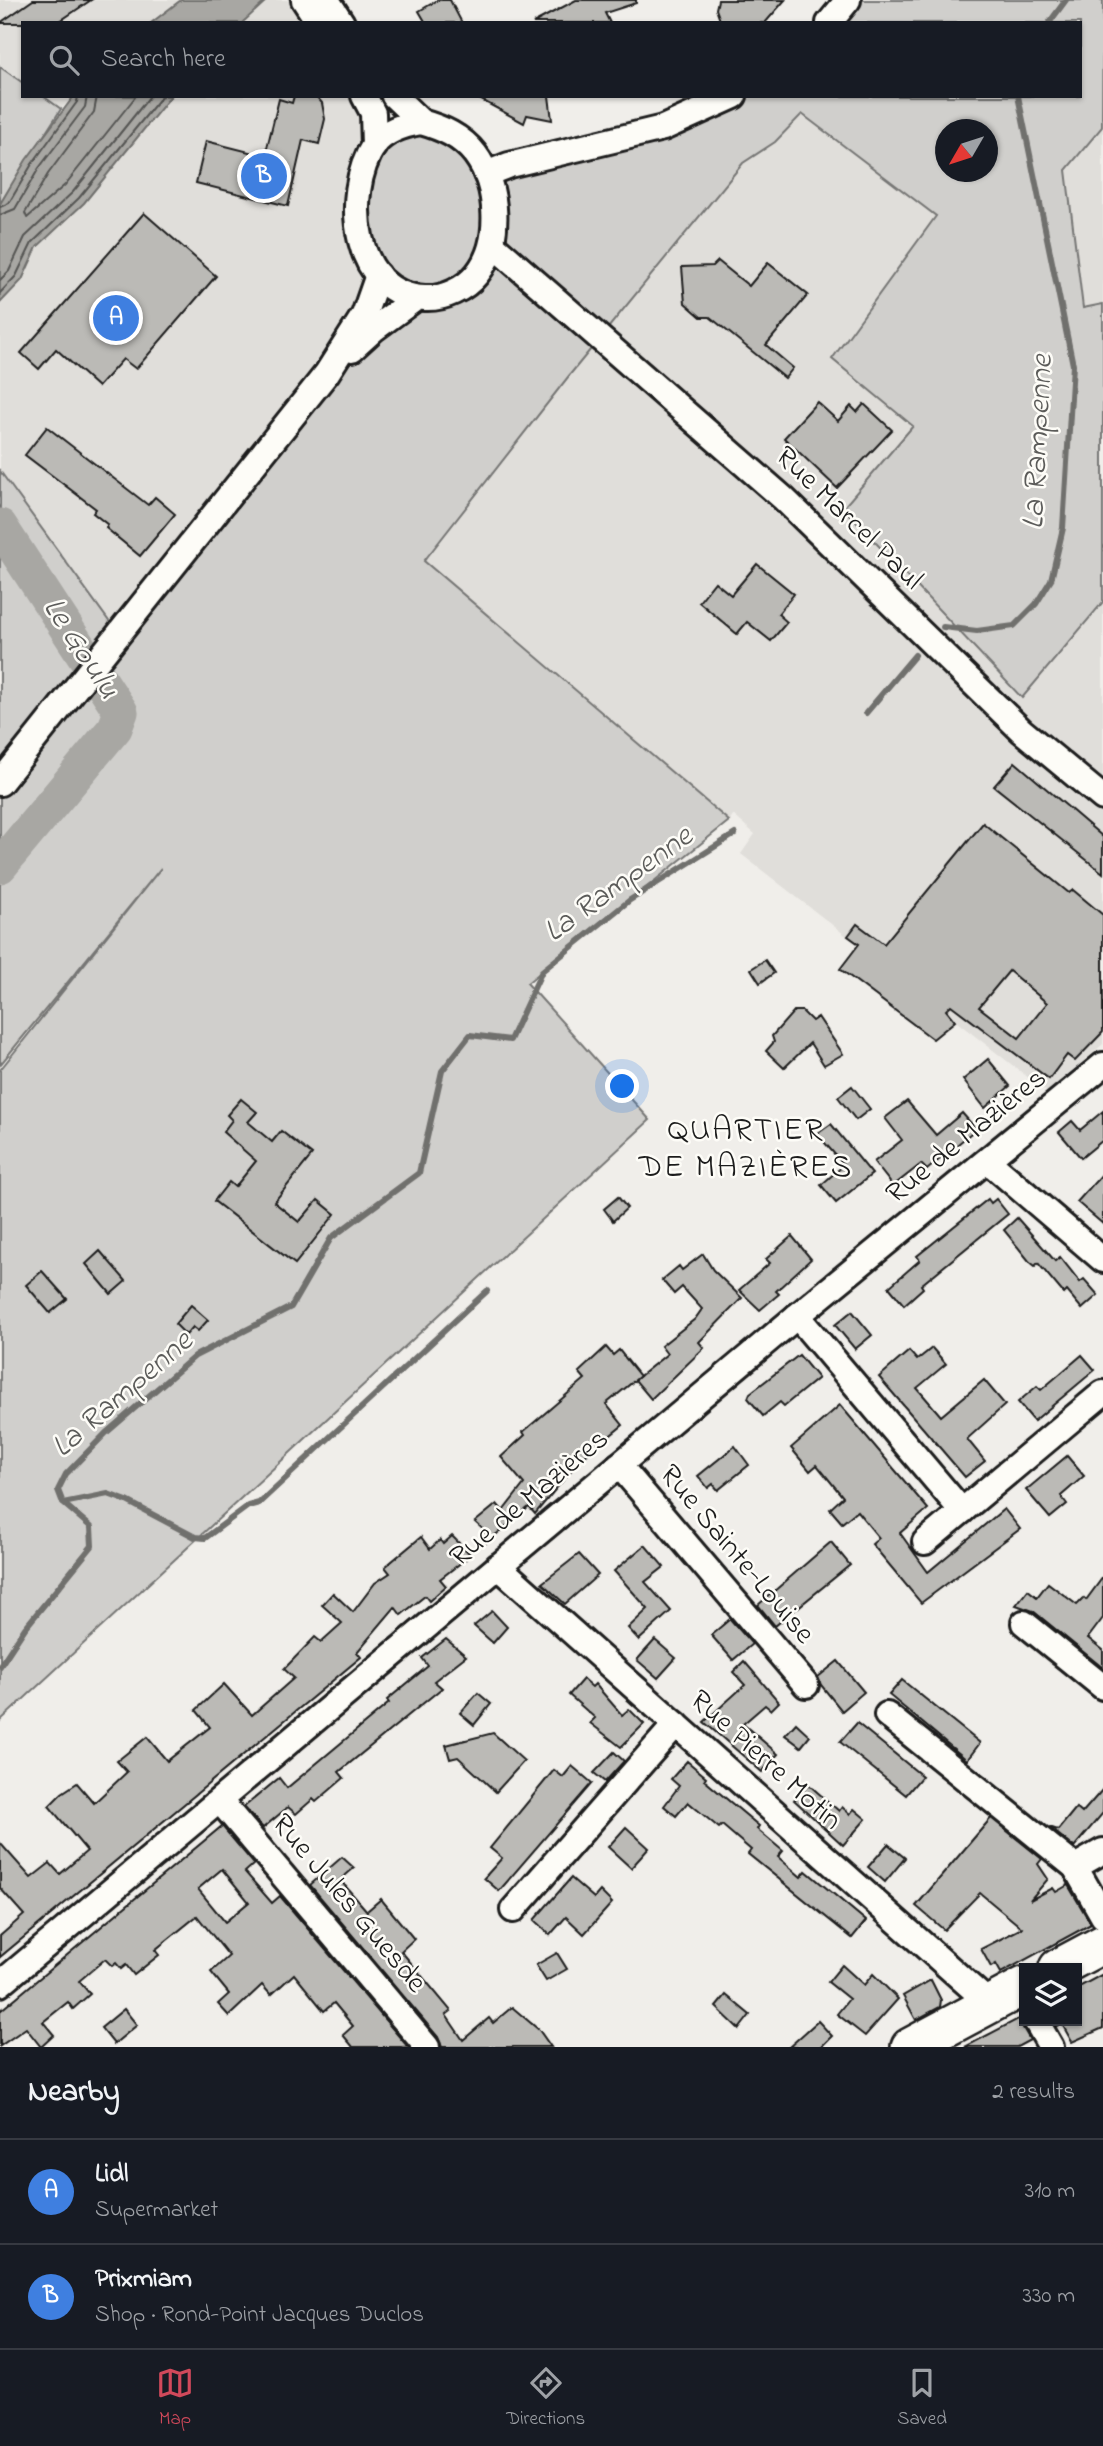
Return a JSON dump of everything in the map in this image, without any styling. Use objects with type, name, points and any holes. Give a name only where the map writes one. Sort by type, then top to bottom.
[{"type":"main road","points":[[1067,1963],[1103,1944]]},
{"type":"main road","points":[[910,2047],[1014,1994]]},
{"type":"street","points":[[304,0],[318,21]]},
{"type":"street","points":[[327,0],[341,21]]},
{"type":"street","points":[[831,21],[848,0]]},
{"type":"street","points":[[365,98],[373,113],[374,146]]},
{"type":"street","points":[[396,98],[421,122]]},
{"type":"street","points":[[486,174],[509,165],[663,128],[730,98]]},
{"type":"street","points":[[421,122],[443,128],[462,140],[475,154],[486,174],[494,217],[492,244],[476,275],[449,294],[434,298],[416,298],[397,292],[378,275],[362,247],[357,210],[361,179],[374,146],[383,136],[404,125],[421,122]]},
{"type":"street","name":"Rue Marcel Paul","points":[[492,244],[783,498],[1022,731],[1103,798]]},
{"type":"street","points":[[0,783],[327,373],[363,315],[378,275]]},
{"type":"street","name":"Rue Marcel Paul","points":[[476,275],[516,276],[544,292]]},
{"type":"street","points":[[327,373],[374,329],[416,298]]},
{"type":"street","name":"Rue de Mazières","points":[[0,1984],[619,1465],[1103,1065]]},
{"type":"street","points":[[989,1161],[1103,1260]]},
{"type":"street","points":[[797,1317],[962,1511]]},
{"type":"street","points":[[925,1542],[1103,1393]]},
{"type":"street","name":"Rue Sainte-Louise","points":[[619,1465],[806,1685]]},
{"type":"street","name":"Rue Pierre Motin","points":[[498,1566],[676,1724],[1014,1994]]},
{"type":"street","points":[[1024,1623],[1103,1687]]},
{"type":"street","points":[[887,1715],[1075,1867],[1103,1916]]},
{"type":"street","points":[[513,1910],[676,1724]]},
{"type":"street","name":"Rue Jules Guesde","points":[[220,1801],[427,2047]]},
{"type":"street","points":[[1075,1867],[1103,1851]]},
{"type":"street","points":[[1039,2026],[1051,2047]]},
{"type":"shaded area","points":[[0,0],[181,0],[154,21],[21,21],[21,82],[0,67]]},
{"type":"shaded area","points":[[267,0],[304,0],[318,21],[244,21]]},
{"type":"shaded area","points":[[848,0],[1103,0],[1102,127],[1066,170],[1083,308],[1103,304],[1103,602],[1022,698],[843,508],[913,426],[832,359],[936,216],[802,114],[775,142],[743,163],[568,377],[424,561],[729,821],[527,983],[650,1120],[0,1721],[0,1070],[161,868],[0,1065],[0,471],[119,635],[276,439],[371,291],[362,247],[374,146],[421,122],[486,174],[728,98],[1082,98],[1082,21],[831,21]]},
{"type":"shaded area","points":[[0,67],[21,82],[21,98],[46,98],[61,109],[0,204]]},
{"type":"shaded area","points":[[46,98],[72,98],[61,109]]},
{"type":"shaded area","points":[[169,98],[364,98],[370,265],[364,315],[119,636],[0,471],[0,303],[22,280],[37,247],[84,203]]},
{"type":"shaded area","points":[[1103,111],[1103,304],[1083,309],[1065,170],[1102,127]]},
{"type":"shaded area","points":[[802,113],[937,216],[832,359],[913,426],[844,509],[1021,698],[1103,602],[1103,1044],[1047,1092],[741,854],[755,834],[733,815],[729,821],[424,562],[568,377],[743,163],[775,142]]},
{"type":"water","points":[[181,0],[267,0],[244,21],[154,21]]},
{"type":"water","points":[[72,98],[169,98],[84,203],[37,247],[22,280],[0,303],[0,204],[26,160]]},
{"type":"building","points":[[33,0],[91,0],[60,21],[0,23]]},
{"type":"building","points":[[438,0],[450,0],[461,21],[425,21],[419,11]]},
{"type":"building","points":[[576,0],[636,0],[636,3],[605,13],[609,21],[537,21]]},
{"type":"building","points":[[718,0],[785,0],[767,21],[720,21],[716,9]]},
{"type":"building","points":[[293,98],[318,98],[322,103],[325,119],[319,144],[303,140],[288,206],[196,183],[206,141],[265,156],[279,99],[292,103]]},
{"type":"building","points":[[478,98],[549,98],[552,120],[527,115],[524,123]]},
{"type":"building","points":[[144,213],[216,276],[136,369],[123,359],[98,387],[56,349],[39,369],[21,353]]},
{"type":"building","points":[[718,261],[749,286],[768,263],[808,295],[766,345],[793,368],[785,378],[710,317],[701,317],[685,303],[682,267],[713,266]]},
{"type":"building","points":[[817,402],[838,421],[851,406],[857,412],[864,404],[892,430],[837,488],[784,438]]},
{"type":"building","points":[[47,427],[148,505],[155,497],[175,514],[140,556],[106,528],[108,525],[93,513],[96,509],[25,455]]},
{"type":"building","points":[[757,564],[794,594],[778,614],[787,622],[771,641],[747,622],[737,634],[699,602],[715,582],[731,595]]},
{"type":"building","points":[[1015,762],[1103,837],[1103,873],[994,786]]},
{"type":"building","points":[[983,823],[1069,893],[1073,890],[1103,915],[1103,1032],[1075,1061],[1067,1055],[1049,1079],[951,1005],[946,1010],[955,1021],[933,1039],[840,969],[859,944],[848,936],[857,924],[884,944]],"holes":[[[1009,971],[1047,1003],[1019,1038],[979,1007]]]},
{"type":"building","points":[[765,960],[774,973],[760,983],[751,969]]},
{"type":"building","points":[[794,1011],[802,1011],[812,1021],[818,1017],[843,1054],[824,1065],[810,1043],[784,1068],[766,1051],[774,1042],[772,1036]]},
{"type":"building","points":[[988,1059],[1010,1086],[985,1108],[963,1080]]},
{"type":"building","points":[[852,1086],[870,1109],[856,1120],[838,1097]]},
{"type":"building","points":[[241,1099],[257,1112],[248,1122],[272,1142],[281,1131],[312,1155],[274,1202],[299,1222],[318,1200],[335,1214],[295,1264],[214,1201],[229,1182],[235,1187],[256,1161],[223,1132],[232,1120],[227,1115]]},
{"type":"building","points":[[907,1101],[936,1135],[962,1113],[976,1129],[927,1170],[921,1164],[893,1186],[874,1162],[902,1140],[885,1118]]},
{"type":"building","points":[[1103,1111],[1103,1140],[1081,1158],[1059,1132],[1072,1121],[1080,1130]]},
{"type":"building","points":[[831,1124],[872,1174],[836,1203],[821,1185],[844,1165],[817,1134]]},
{"type":"building","points":[[1103,1173],[1103,1224],[1077,1202]]},
{"type":"building","points":[[618,1197],[627,1208],[613,1221],[604,1209]]},
{"type":"building","points":[[988,1199],[991,1203],[996,1199],[1008,1214],[921,1285],[923,1288],[904,1305],[889,1287],[920,1260],[917,1256]]},
{"type":"building","points":[[1017,1218],[1055,1261],[1060,1257],[1080,1282],[1084,1279],[1098,1295],[1082,1309],[1067,1291],[1064,1294],[1038,1263],[1035,1266],[1029,1261],[1004,1230]]},
{"type":"building","points":[[792,1236],[811,1259],[776,1291],[779,1294],[760,1310],[739,1290],[770,1263],[766,1259]]},
{"type":"building","points":[[100,1251],[126,1281],[111,1294],[86,1264]]},
{"type":"building","points":[[703,1254],[713,1270],[742,1298],[699,1342],[704,1348],[651,1399],[635,1380],[667,1354],[661,1346],[695,1319],[702,1309],[682,1287],[674,1294],[662,1280],[679,1266],[682,1270]]},
{"type":"building","points":[[42,1271],[67,1299],[50,1313],[26,1285]]},
{"type":"building","points":[[191,1305],[208,1320],[198,1331],[193,1327],[186,1335],[175,1324]]},
{"type":"building","points":[[852,1311],[872,1335],[855,1349],[835,1325]]},
{"type":"building","points":[[606,1347],[613,1355],[619,1350],[640,1376],[606,1404],[623,1425],[579,1461],[535,1514],[529,1507],[486,1543],[481,1538],[486,1532],[475,1522],[497,1504],[503,1511],[524,1484],[501,1457],[525,1435],[523,1432],[585,1379],[579,1372]]},
{"type":"building","points":[[932,1348],[946,1364],[917,1388],[941,1416],[984,1380],[1005,1405],[967,1439],[985,1461],[965,1477],[879,1377],[909,1351],[917,1360]]},
{"type":"building","points":[[799,1355],[818,1378],[784,1406],[780,1402],[763,1416],[748,1398],[750,1393]]},
{"type":"building","points":[[1082,1355],[1095,1370],[1034,1421],[1018,1402],[1037,1386],[1041,1390]]},
{"type":"building","points":[[840,1405],[928,1509],[900,1533],[928,1572],[1004,1509],[1020,1529],[921,1603],[872,1544],[879,1538],[857,1511],[842,1523],[830,1509],[843,1497],[817,1465],[810,1471],[791,1448]]},
{"type":"building","points":[[735,1446],[749,1465],[718,1490],[713,1484],[708,1488],[698,1476]]},
{"type":"building","points":[[1067,1456],[1084,1476],[1061,1496],[1067,1504],[1050,1518],[1026,1490]]},
{"type":"building","points":[[452,1536],[471,1555],[440,1579],[446,1586],[429,1601],[425,1596],[401,1615],[395,1607],[357,1652],[361,1657],[0,1957],[0,1936],[24,1915],[0,1888],[0,1843],[31,1878],[50,1863],[60,1874],[87,1851],[49,1806],[62,1793],[77,1783],[94,1803],[127,1772],[117,1761],[147,1737],[167,1761],[210,1727],[196,1710],[224,1684],[252,1715],[294,1678],[284,1669],[315,1637],[321,1642],[342,1623],[322,1605],[333,1593],[353,1612],[375,1583],[390,1573],[385,1567],[421,1537],[430,1549],[440,1540],[443,1544]]},
{"type":"building","points":[[831,1542],[850,1565],[775,1626],[758,1605]]},
{"type":"building","points":[[645,1545],[664,1567],[645,1582],[671,1611],[639,1640],[628,1628],[648,1609],[614,1571]]},
{"type":"building","points":[[579,1554],[598,1575],[565,1604],[542,1583]]},
{"type":"building","points":[[1103,1577],[1103,1618],[1088,1638],[1103,1650],[1103,1668],[1033,1611],[1016,1605],[1028,1590],[1037,1597],[1048,1583],[1077,1605],[1084,1598],[1086,1600]]},
{"type":"building","points":[[492,1611],[507,1627],[493,1643],[474,1626]]},
{"type":"building","points":[[730,1619],[752,1644],[733,1660],[711,1635]]},
{"type":"building","points":[[446,1639],[466,1656],[434,1681],[442,1688],[339,1772],[344,1778],[316,1802],[313,1799],[296,1814],[288,1807],[263,1828],[244,1807],[279,1778],[287,1788],[389,1703],[387,1700],[428,1666],[422,1658]]},
{"type":"building","points":[[655,1640],[676,1658],[658,1678],[637,1660]]},
{"type":"building","points":[[744,1661],[779,1702],[771,1710],[765,1705],[743,1724],[778,1754],[762,1772],[704,1722],[745,1685],[733,1672]]},
{"type":"building","points":[[838,1661],[864,1692],[842,1711],[821,1685],[818,1677]]},
{"type":"building","points":[[583,1679],[592,1687],[595,1684],[622,1715],[629,1709],[644,1724],[621,1747],[590,1723],[595,1718],[569,1695]]},
{"type":"building","points":[[902,1680],[980,1743],[967,1760],[889,1695]]},
{"type":"building","points":[[478,1693],[491,1704],[474,1725],[460,1713]]},
{"type":"building","points":[[796,1723],[810,1736],[801,1747],[785,1735]]},
{"type":"building","points":[[857,1723],[922,1776],[906,1795],[840,1742]]},
{"type":"building","points":[[493,1733],[524,1761],[496,1792],[458,1757],[450,1759],[446,1745]]},
{"type":"building","points":[[614,1752],[624,1761],[605,1782],[594,1773]]},
{"type":"building","points":[[687,1761],[706,1777],[704,1780],[759,1826],[757,1829],[783,1851],[778,1857],[801,1877],[806,1871],[866,1921],[852,1938],[748,1854],[751,1850],[722,1825],[719,1828],[688,1802],[676,1816],[664,1806],[679,1786],[671,1779]]},
{"type":"building","points":[[572,1766],[592,1783],[499,1891],[484,1878],[502,1858],[490,1848],[554,1770],[563,1777]]},
{"type":"building","points":[[808,1784],[839,1811],[842,1807],[850,1814],[854,1809],[866,1819],[843,1845],[794,1800]]},
{"type":"building","points":[[1103,1789],[1103,1813],[1074,1847],[1049,1827],[1058,1830],[1076,1808],[1082,1813]]},
{"type":"building","points":[[991,1818],[1042,1859],[1038,1864],[1048,1879],[1030,1900],[1053,1888],[1056,1892],[1068,1885],[1091,1924],[1001,1973],[996,1964],[991,1967],[981,1949],[1022,1928],[980,1893],[944,1930],[916,1906]]},
{"type":"building","points":[[222,1826],[254,1864],[245,1872],[272,1903],[280,1896],[408,2047],[353,2047],[343,2035],[353,2026],[334,2003],[324,2011],[294,1974],[271,1995],[262,1985],[229,2016],[218,2004],[229,1994],[211,1972],[229,1956],[197,1916],[155,1950],[159,1955],[134,1975],[126,1965],[121,1969],[116,1963],[112,1966],[105,1959],[79,1981],[90,1994],[73,2009],[68,2002],[43,2022],[54,2035],[41,2047],[26,2028],[0,2046],[0,2011]],"holes":[[[222,1869],[249,1902],[225,1922],[198,1889]]]},
{"type":"building","points":[[626,1827],[649,1848],[631,1868],[608,1847]]},
{"type":"building","points":[[888,1844],[905,1858],[885,1882],[868,1867]]},
{"type":"building","points":[[342,1857],[354,1868],[340,1880],[367,1911],[381,1899],[414,1939],[401,1951],[451,2011],[446,2015],[463,2040],[489,2018],[493,2023],[512,2007],[539,2030],[551,2047],[442,2047],[438,2037],[310,1885]]},
{"type":"building","points":[[571,1878],[594,1898],[600,1891],[612,1903],[584,1934],[566,1917],[550,1935],[534,1920]]},
{"type":"building","points":[[557,1953],[567,1969],[546,1981],[536,1965]]},
{"type":"building","points":[[842,1965],[864,1985],[873,1974],[898,1999],[865,2036],[837,2014],[849,1999],[828,1982]]},
{"type":"building","points":[[1103,1974],[1103,2028],[1072,2042],[1063,2026],[1082,2026],[1082,1985]]},
{"type":"building","points":[[931,1980],[941,2000],[940,2007],[916,2020],[903,1996]]},
{"type":"building","points":[[726,1995],[750,2015],[739,2029],[716,2007]]},
{"type":"building","points":[[124,2009],[137,2025],[114,2044],[101,2028]]},
{"type":"building","points":[[1019,2019],[1019,2026],[1023,2026],[1030,2040],[1017,2047],[965,2047]]},
{"type":"building","points":[[818,2021],[832,2036],[821,2047],[789,2047]]},
{"type":"waterway","name":"La Rampenne","points":[[1050,21],[1066,0]]},
{"type":"waterway","name":"La Rampenne","points":[[943,627],[977,631],[1014,626],[1036,604],[1051,580],[1063,528],[1073,365],[1018,98]]},
{"type":"waterway","name":"Le Goulu","points":[[0,526],[121,712],[115,728],[0,866]]},
{"type":"waterway","name":"La Rampenne","points":[[866,713],[915,655]]},
{"type":"waterway","name":"La Rampenne","points":[[0,1666],[25,1628],[92,1546],[91,1527],[63,1503],[58,1490],[66,1474],[106,1433],[195,1356],[291,1307],[331,1238],[419,1173],[442,1071],[470,1035],[510,1040],[542,971],[630,900],[735,834]]},
{"type":"waterway","points":[[63,1503],[108,1494],[127,1501],[195,1537],[205,1538],[248,1506],[259,1503],[487,1291]]},
{"type":"place","name":"Prixmiam","points":[[264,176]]},
{"type":"place","name":"Lidl","points":[[116,318]]},
{"type":"district","name":"QUARTIER DE MAZIÈRES","points":[[746,1150]]}]
